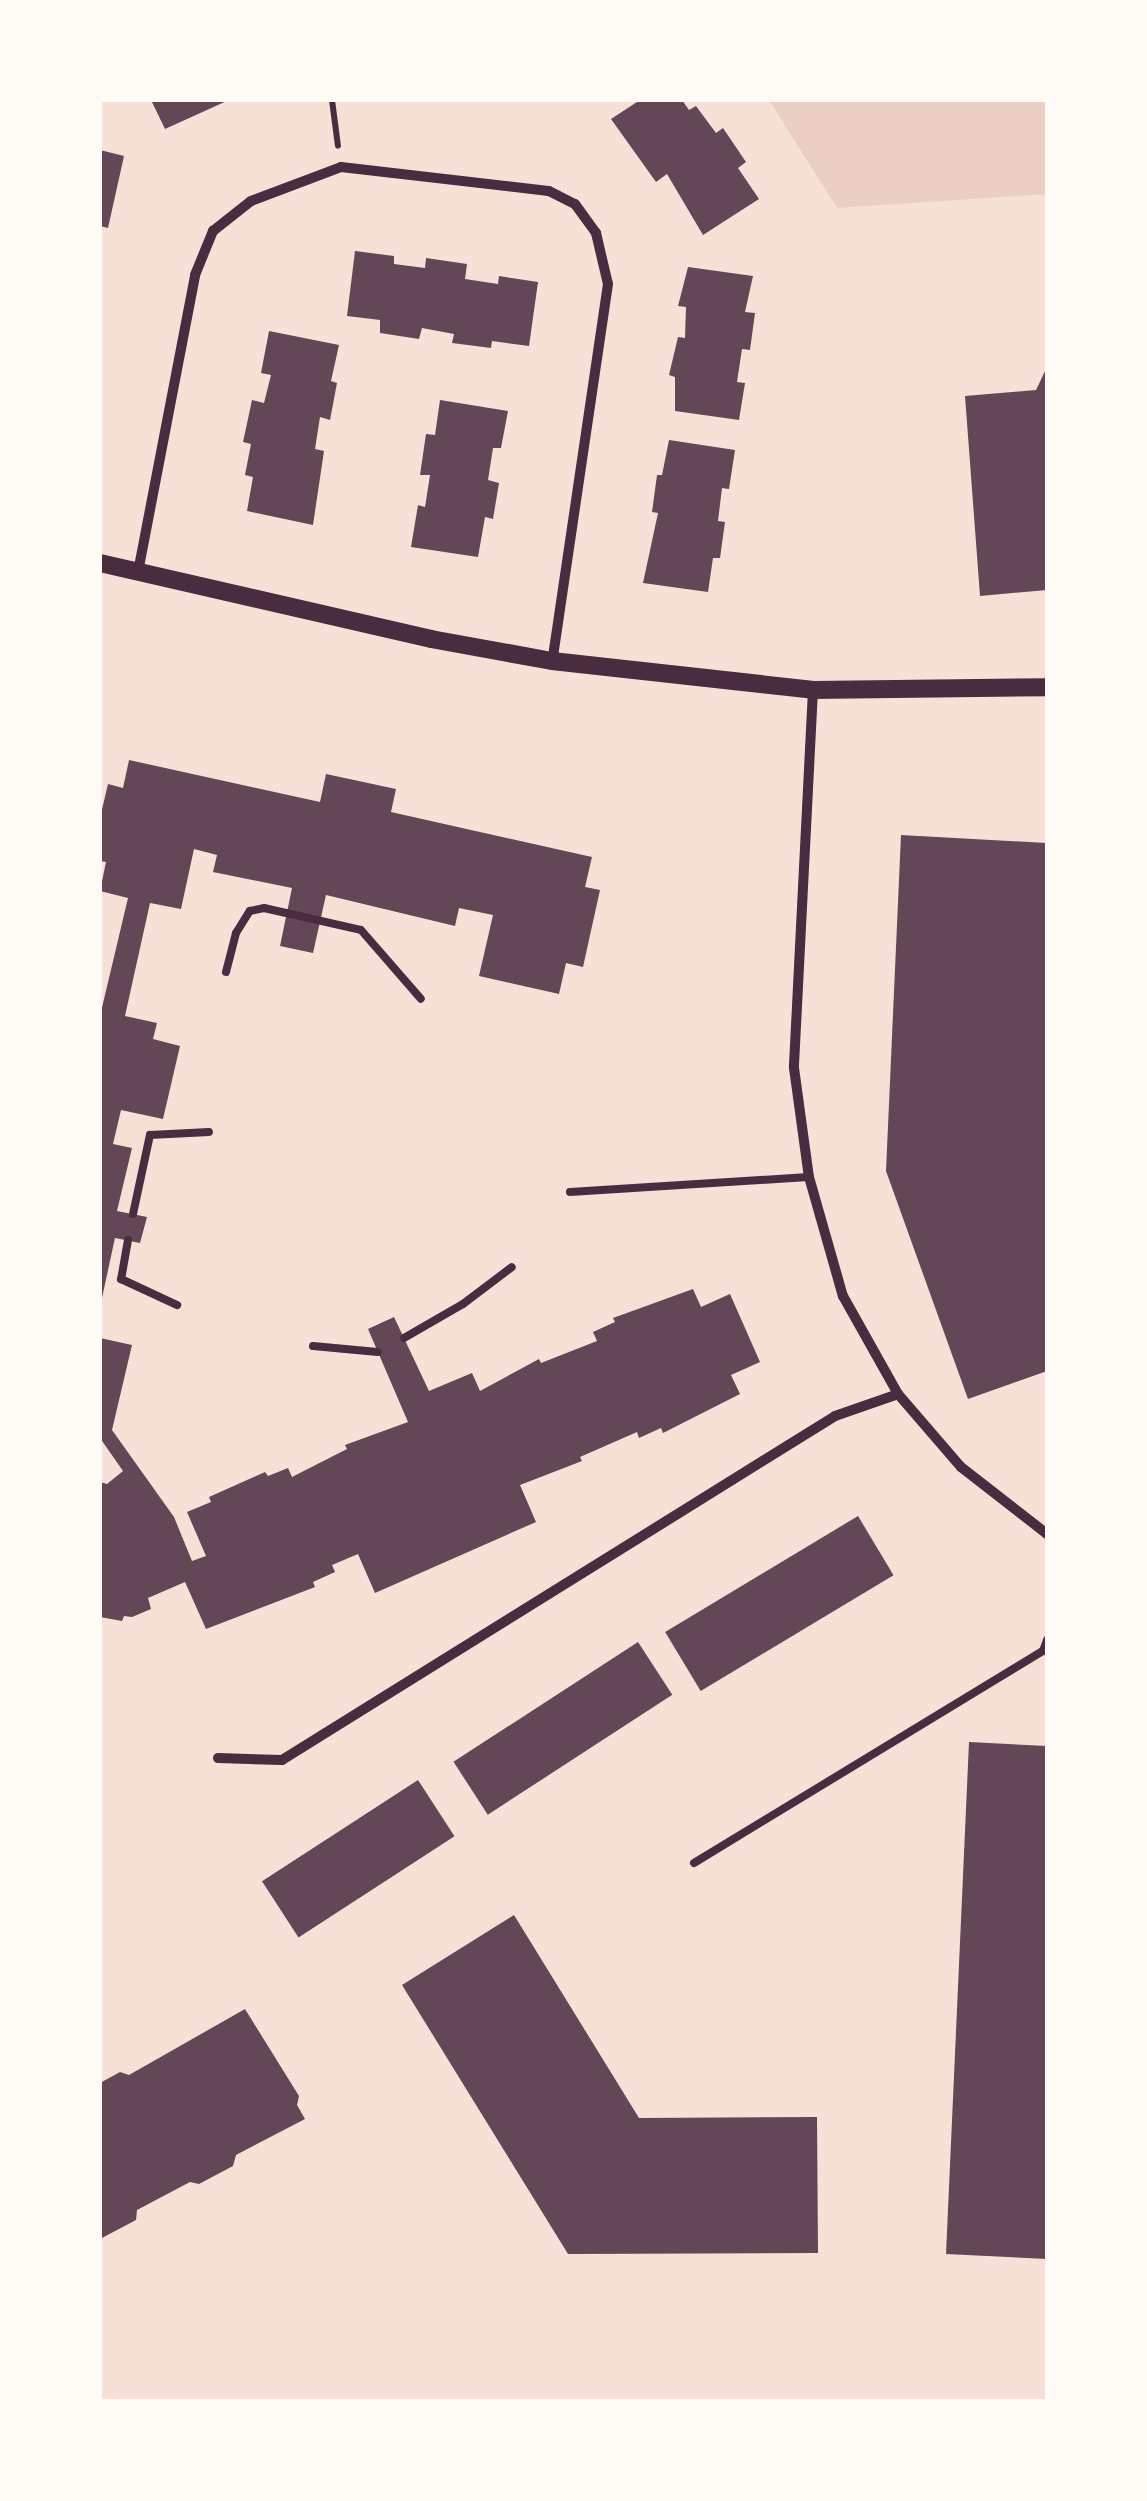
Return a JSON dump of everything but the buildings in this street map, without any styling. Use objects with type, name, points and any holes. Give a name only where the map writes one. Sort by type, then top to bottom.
[{"type":"street","points":[[138,572],[194,275],[213,231],[251,201],[341,167],[548,190],[574,204],[596,233],[608,284],[552,662]]},
{"type":"street","points":[[100,563],[431,640],[552,662],[813,690],[1047,687]]},
{"type":"street","points":[[813,690],[794,1068],[809,1178],[843,1296],[898,1394],[961,1466],[1047,1534]]},
{"type":"street","points":[[218,1758],[282,1760],[835,1416],[898,1394]]},
{"type":"lane","points":[[226,972],[236,933],[250,911],[264,908],[360,930],[421,999]]},
{"type":"lane","points":[[133,1214],[150,1136],[209,1132]]},
{"type":"lane","points":[[570,1192],[809,1178]]},
{"type":"lane","points":[[128,1240],[121,1279],[177,1305]]},
{"type":"lane","points":[[404,1338],[464,1304],[512,1268]]},
{"type":"lane","points":[[313,1346],[378,1352]]},
{"type":"lane","points":[[694,1862],[1043,1651],[1047,1640]]},
{"type":"path","points":[[332,100],[341,167]]},
{"type":"shaded area","points":[[769,100],[1047,100],[1047,194],[837,208]]}]
